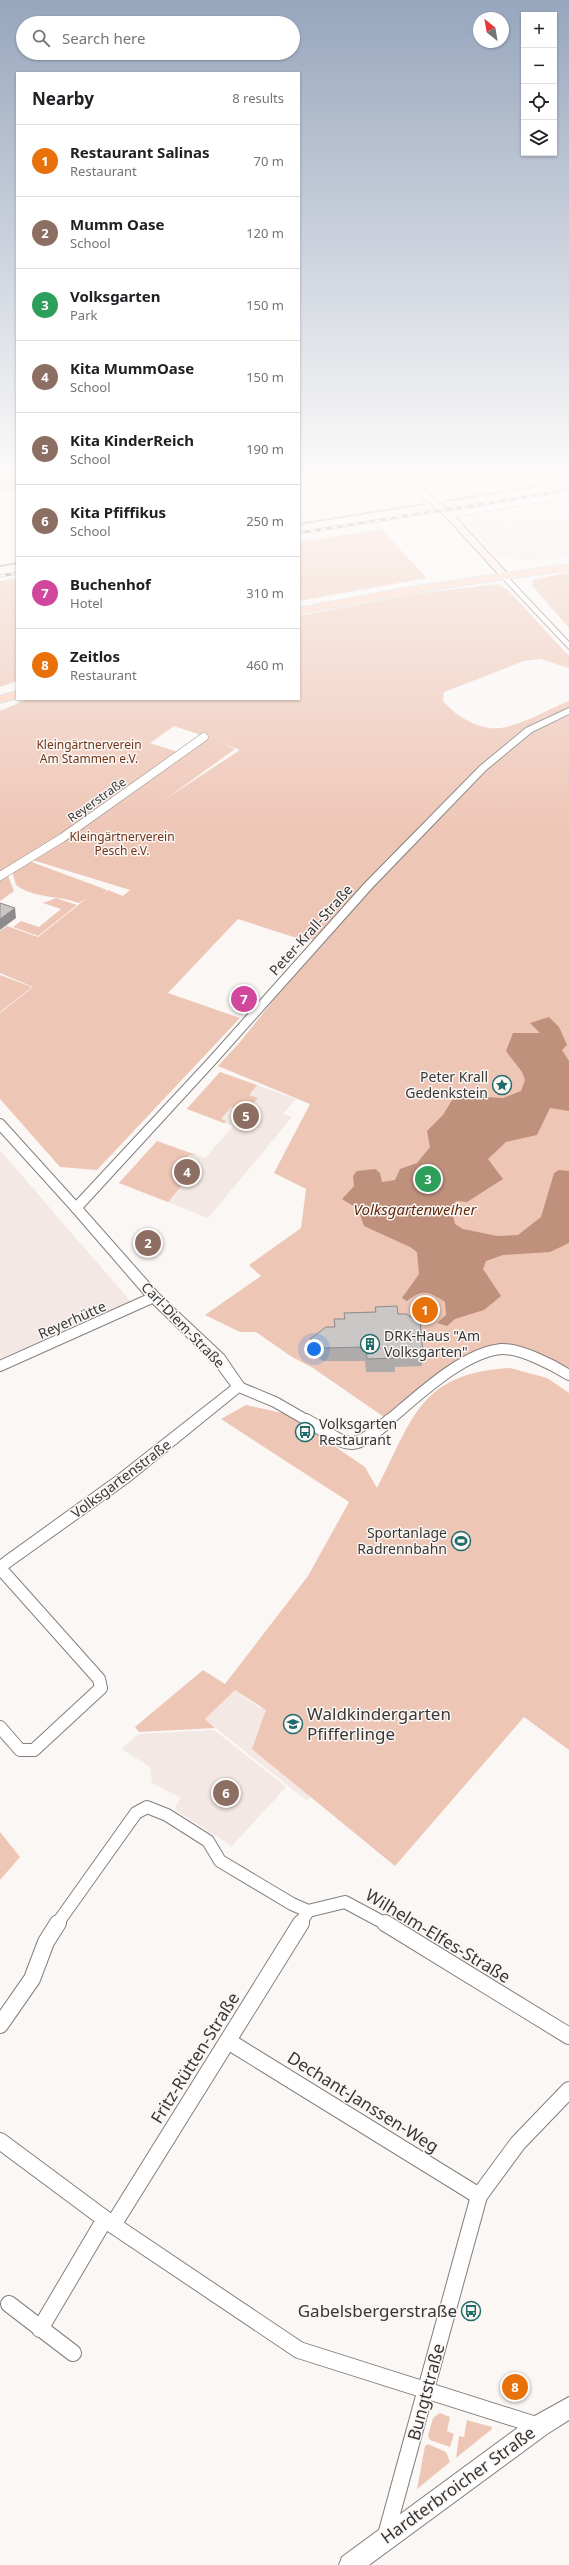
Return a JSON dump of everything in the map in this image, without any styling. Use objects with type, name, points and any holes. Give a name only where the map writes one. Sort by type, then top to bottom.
[{"type":"main road","points":[[300,605],[364,595]]},
{"type":"main road","points":[[300,611],[383,595]]},
{"type":"main road","points":[[0,691],[16,685]]},
{"type":"main road","points":[[0,700],[16,694]]},
{"type":"street","points":[[522,595],[569,646]]},
{"type":"street","name":"Peter-Krall-Straße","points":[[76,1208],[211,1062],[368,886],[483,768],[529,730],[569,711]]},
{"type":"street","name":"Reyerstraße","points":[[0,876],[62,838],[204,737]]},
{"type":"street","name":"Carl-Diem-Straße","points":[[0,1124],[154,1297],[219,1359],[239,1388]]},
{"type":"street","name":"Reyerhütte","points":[[0,1366],[131,1310],[154,1297]]},
{"type":"street","points":[[239,1388],[275,1402],[346,1443],[355,1444],[372,1435],[452,1369],[478,1356],[502,1349],[544,1360],[569,1376]]},
{"type":"street","name":"Volksgartenstraße","points":[[0,1727],[20,1750],[34,1750],[101,1688],[98,1679],[0,1568],[124,1478],[239,1388]]},
{"type":"street","points":[[0,2025],[32,1978],[46,1942],[70,1904],[136,1813],[147,1807],[168,1815],[208,1841],[220,1861],[292,1904],[308,1911]]},
{"type":"street","name":"Wilhelm-Elfes-Straße","points":[[308,1911],[346,1902],[368,1912],[569,2036]]},
{"type":"street","name":"Fritz-Rütten-Straße","points":[[109,2222],[228,2041],[308,1911]]},
{"type":"street","name":"Dechant-Janssen-Weg","points":[[228,2041],[479,2196]]},
{"type":"street","name":"Bungtstraße","points":[[386,2537],[479,2196],[518,2143],[569,2090]]},
{"type":"street","points":[[1,2142],[109,2222],[299,2350],[539,2426]]},
{"type":"street","points":[[40,2329],[109,2222]]},
{"type":"street","points":[[9,2304],[73,2353]]},
{"type":"street","name":"Hardterbroicher Straße","points":[[350,2565],[386,2537],[539,2426],[569,2408]]},
{"type":"shaded area","points":[[220,1072],[296,1099],[283,1114],[292,1117],[208,1218],[119,1183],[157,1141],[205,1158],[233,1126],[186,1109]]},
{"type":"shaded area","points":[[0,1150],[137,1309],[0,1368]]},
{"type":"shaded area","name":"Waldkindergarten Pfifferlinge","points":[[301,1639],[392,1705],[307,1801],[205,1719],[235,1690],[261,1709]]},
{"type":"shaded area","points":[[214,1730],[286,1787],[232,1846],[174,1809],[181,1798],[152,1783],[150,1767],[122,1749],[138,1734]]},
{"type":"green space","points":[[0,595],[16,595],[16,681],[0,687]]},
{"type":"green space","points":[[300,595],[334,595],[300,601]]},
{"type":"green space","points":[[409,595],[512,595],[569,656],[569,668],[540,659],[524,661],[444,692],[443,701],[455,713],[479,726],[497,728],[522,722],[569,701],[569,1375],[502,1349],[437,1373],[384,1417],[313,1368],[292,1357],[256,1332],[240,1332],[205,1315],[261,1276],[249,1265],[301,1228],[306,1189],[274,1173],[310,1104],[218,1066],[240,1042],[319,943],[311,939],[309,942],[238,919],[168,993],[240,1018],[97,1170],[60,1167],[0,1099],[0,1013],[33,987],[0,973],[0,931],[7,926],[38,937],[87,898],[79,903],[31,893],[16,885],[12,871],[29,861],[107,890],[102,895],[108,890],[123,896],[130,890],[26,858],[0,871],[0,711],[26,700],[300,700],[300,616]],"holes":[[[174,726],[207,737],[178,752],[150,743]],[[220,742],[240,750],[167,798],[235,749]]]},
{"type":"green space","points":[[540,595],[569,595],[569,628]]},
{"type":"green space","points":[[7,873],[14,891],[0,901],[0,877]]},
{"type":"green space","points":[[56,898],[77,905],[38,936],[13,927],[21,921],[39,927],[61,909],[43,903]]},
{"type":"green space","points":[[0,975],[32,987],[0,1012]]},
{"type":"green space","points":[[220,1072],[257,1085],[249,1095],[258,1098],[245,1112],[231,1107],[221,1119],[226,1121],[224,1123],[187,1109]]},
{"type":"green space","points":[[157,1141],[196,1155],[189,1155],[178,1167],[192,1173],[168,1202],[119,1183]]},
{"type":"green space","points":[[510,1368],[547,1378],[569,1393],[569,1750],[524,1717],[395,1866],[252,1749],[266,1710],[235,1690],[205,1719],[215,1728],[139,1732],[135,1727],[203,1670],[225,1684],[308,1576],[349,1502],[221,1419],[246,1405],[287,1414],[365,1467],[377,1488],[411,1421],[423,1404],[437,1390],[456,1379],[480,1372]]},
{"type":"green space","points":[[0,1832],[20,1857],[0,1880]]},
{"type":"green space","points":[[440,2413],[450,2417],[447,2431],[454,2434],[450,2447],[430,2440],[428,2436],[433,2418]]},
{"type":"green space","points":[[467,2420],[492,2427],[492,2429],[456,2458],[459,2436],[464,2437]]},
{"type":"green space","points":[[428,2444],[446,2452],[450,2462],[417,2489],[425,2446]]},
{"type":"water","name":"Volksgartenweiher","points":[[549,1017],[559,1027],[567,1045],[562,1050],[569,1061],[569,1111],[550,1108],[537,1135],[506,1142],[488,1159],[503,1179],[467,1202],[456,1201],[451,1208],[455,1224],[463,1229],[497,1236],[518,1235],[541,1217],[554,1173],[559,1170],[569,1171],[569,1243],[550,1252],[503,1255],[486,1261],[483,1269],[501,1296],[484,1310],[455,1319],[447,1326],[437,1323],[446,1315],[445,1302],[426,1293],[417,1295],[407,1301],[402,1298],[419,1274],[417,1252],[410,1247],[364,1226],[358,1209],[342,1199],[354,1186],[353,1176],[357,1171],[375,1169],[380,1173],[382,1182],[395,1180],[400,1169],[417,1163],[430,1147],[427,1131],[443,1115],[452,1100],[469,1096],[503,1098],[521,1091],[525,1080],[522,1072],[506,1051],[513,1033],[540,1033],[530,1023]]},
{"type":"building","points":[[0,903],[15,908],[0,919]]},
{"type":"building","points":[[397,1306],[398,1314],[406,1314],[420,1322],[423,1352],[395,1353],[396,1358],[367,1359],[366,1347],[323,1348],[310,1339],[326,1327],[335,1327],[334,1319],[345,1319],[344,1313],[376,1312],[375,1307]]},
{"type":"place","name":"Buchenhof","points":[[244,999]]},
{"type":"place","name":"Peter Krall Gedenkstein","points":[[502,1085]]},
{"type":"place","name":"Kita KinderReich","points":[[246,1116]]},
{"type":"place","name":"Kita MummOase","points":[[187,1172]]},
{"type":"place","name":"Volksgarten","points":[[428,1179]]},
{"type":"place","name":"Mumm Oase","points":[[148,1243]]},
{"type":"place","name":"Restaurant Salinas","points":[[425,1310]]},
{"type":"place","name":"DRK-Haus \"Am Volksgarten\"","points":[[370,1344]]},
{"type":"place","name":"Volksgarten Restaurant","points":[[305,1432]]},
{"type":"place","name":"Sportanlage Radrennbahn","points":[[461,1541]]},
{"type":"place","name":"Waldkindergarten Pfifferlinge","points":[[293,1724]]},
{"type":"place","name":"Kita Pfiffikus","points":[[226,1793]]},
{"type":"place","name":"Gabelsbergerstraße","points":[[471,2311]]},
{"type":"place","name":"Zeitlos","points":[[515,2387]]},
{"type":"park label","name":"Kleingärtnerverein Am Stammen e.V.","points":[[89,752]]},
{"type":"park label","name":"Kleingärtnerverein Pesch e.V.","points":[[122,844]]}]
